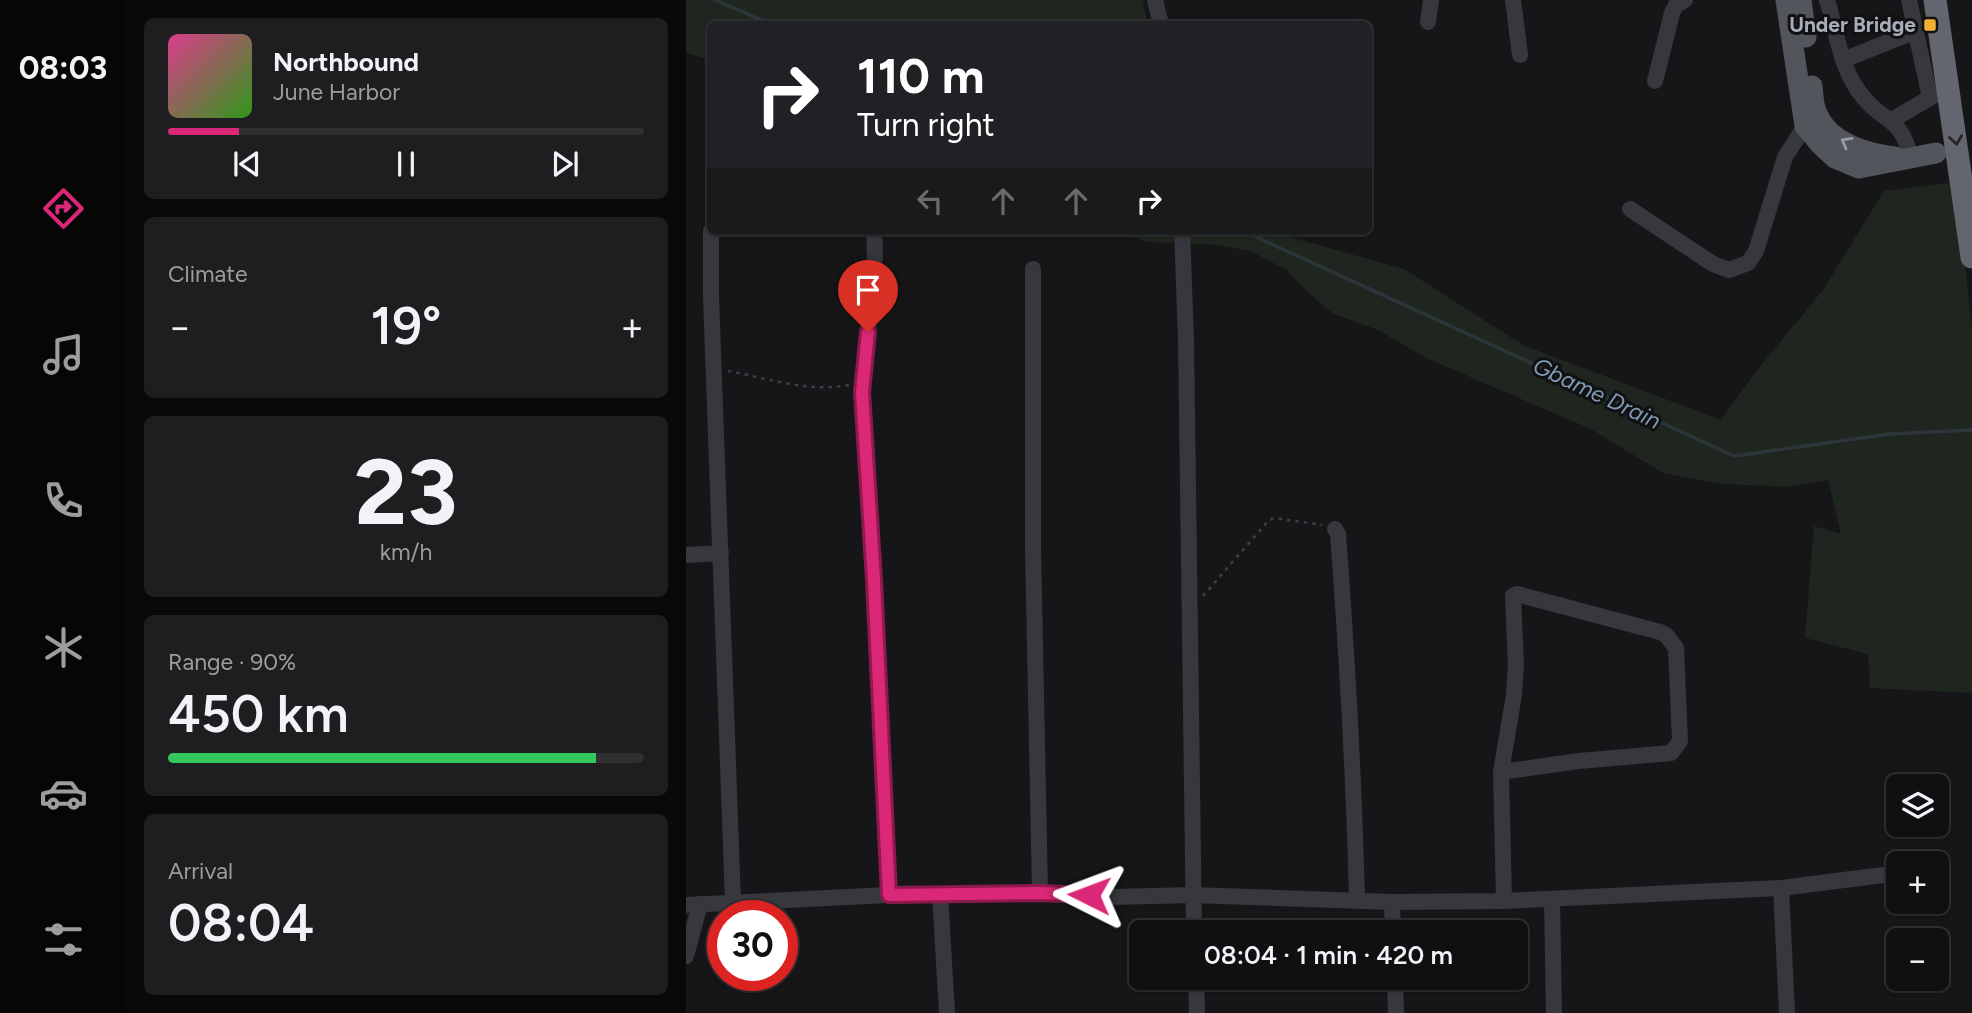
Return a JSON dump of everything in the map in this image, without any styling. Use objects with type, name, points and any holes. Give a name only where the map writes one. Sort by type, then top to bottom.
[{"type":"highway","points":[[1935,0],[1939,93],[1972,257]]},
{"type":"main road","points":[[1786,0],[1805,125],[1835,158],[1860,168],[1936,153]]},
{"type":"main road","points":[[1801,0],[1815,108],[1824,125],[1844,143],[1875,155],[1911,159]]},
{"type":"street","points":[[1155,0],[1160,21]]},
{"type":"street","points":[[1428,22],[1431,0]]},
{"type":"street","points":[[1513,0],[1520,55]]},
{"type":"street","points":[[1827,0],[1843,60],[1863,96],[1892,120],[1907,139],[1911,159]]},
{"type":"street","points":[[1892,120],[1939,93],[1916,31],[1909,0]]},
{"type":"street","points":[[1655,81],[1678,2]]},
{"type":"street","points":[[1843,60],[1916,31]]},
{"type":"street","points":[[1630,209],[1713,264],[1730,270],[1748,263],[1756,251],[1785,157],[1805,125]]},
{"type":"street","points":[[711,235],[733,900]]},
{"type":"street","points":[[874,235],[875,256],[863,383],[889,895]]},
{"type":"street","points":[[1182,235],[1186,339],[1193,920]]},
{"type":"street","points":[[1033,269],[1033,547],[1040,893]]},
{"type":"street","points":[[1335,529],[1338,534],[1350,712],[1357,900]]},
{"type":"street","points":[[686,555],[721,553]]},
{"type":"street","points":[[1501,772],[1579,761],[1671,753],[1680,741],[1676,648],[1660,632],[1517,594],[1513,596],[1516,666],[1501,772],[1504,901]]},
{"type":"street","points":[[778,900],[1040,893],[1113,897],[1192,895],[1392,902],[1504,901],[1781,888],[1886,875]]},
{"type":"street","points":[[1781,888],[1787,1013]]},
{"type":"street","points":[[940,894],[947,1013]]},
{"type":"street","points":[[1552,899],[1554,1013]]},
{"type":"street","points":[[1392,902],[1393,920]]},
{"type":"street","points":[[686,957],[693,904]]},
{"type":"street","points":[[1196,990],[1197,1013]]},
{"type":"street","points":[[1395,990],[1396,1013]]},
{"type":"path","points":[[714,369],[806,387],[836,387],[863,383]]},
{"type":"path","points":[[1190,611],[1269,520],[1275,518],[1335,529]]},
{"type":"shaded area","points":[[686,0],[1143,0],[1146,21],[707,21],[707,59],[686,53]]},
{"type":"shaded area","points":[[1957,182],[1972,334],[1972,693],[1870,688],[1868,654],[1805,638],[1814,526],[1841,534],[1828,480],[1789,487],[1721,484],[1663,473],[1591,429],[1426,358],[1378,330],[1334,314],[1305,290],[1287,270],[1250,251],[1218,245],[1147,242],[1125,235],[1282,235],[1404,269],[1523,345],[1721,420],[1756,371],[1823,290],[1884,191]]},
{"type":"waterway","name":"Gbame Drain","points":[[715,0],[764,21]]},
{"type":"waterway","name":"Gbame Drain","points":[[1252,235],[1734,456],[1889,434],[1972,430]]},
{"type":"place","name":"Under Bridge","points":[[1930,25]]},
{"type":"route","points":[[868,332],[862,392],[889,895],[1089,895]]}]
